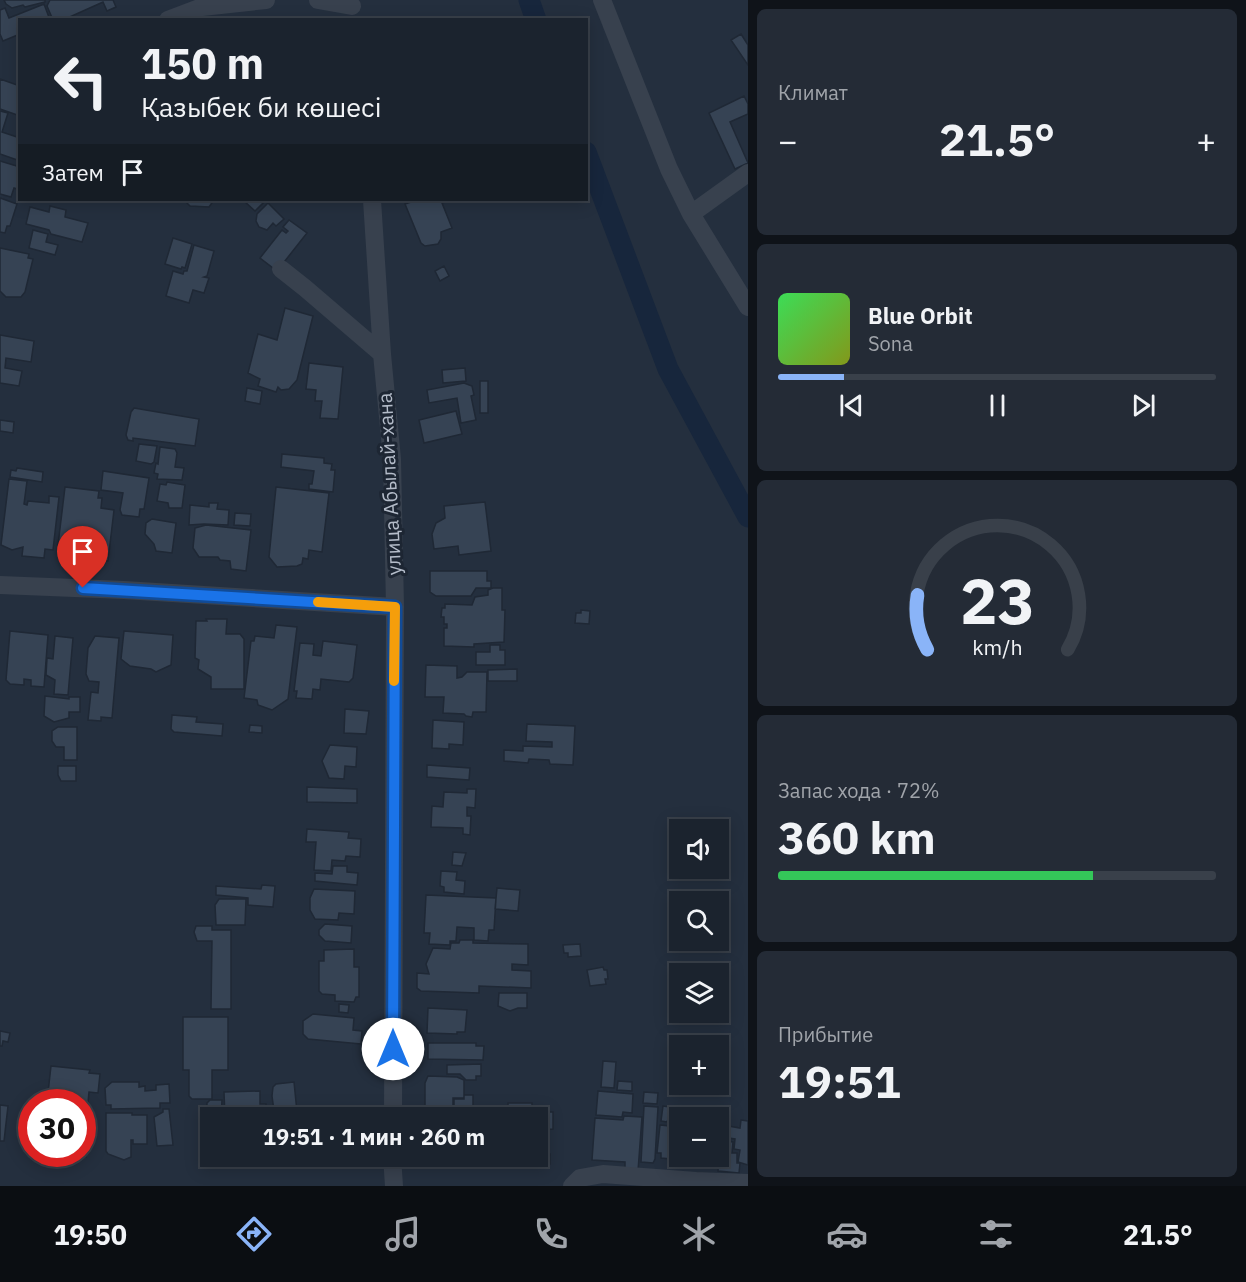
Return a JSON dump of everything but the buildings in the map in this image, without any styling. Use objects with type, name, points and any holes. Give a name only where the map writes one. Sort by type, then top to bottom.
[{"type":"street","points":[[179,18],[266,0]]},
{"type":"street","points":[[318,0],[353,9]]},
{"type":"street","points":[[602,0],[669,169],[691,214],[748,307]]},
{"type":"street","points":[[691,214],[748,173]]},
{"type":"street","name":"улица Абылай-хана","points":[[372,201],[382,354],[392,459],[395,607],[393,1107]]},
{"type":"street","points":[[281,269],[382,354]]},
{"type":"street","points":[[0,585],[124,590],[395,607]]},
{"type":"street","points":[[393,1167],[394,1186]]},
{"type":"street","points":[[572,1186],[580,1178],[603,1174],[696,1182],[748,1183]]},
{"type":"waterway","points":[[529,0],[535,18]]},
{"type":"waterway","points":[[588,157],[668,369],[748,517]]},
{"type":"slow traffic","points":[[318,602],[395,607],[394,681]]},
{"type":"route","points":[[83,588],[395,607],[393,1049]]}]
